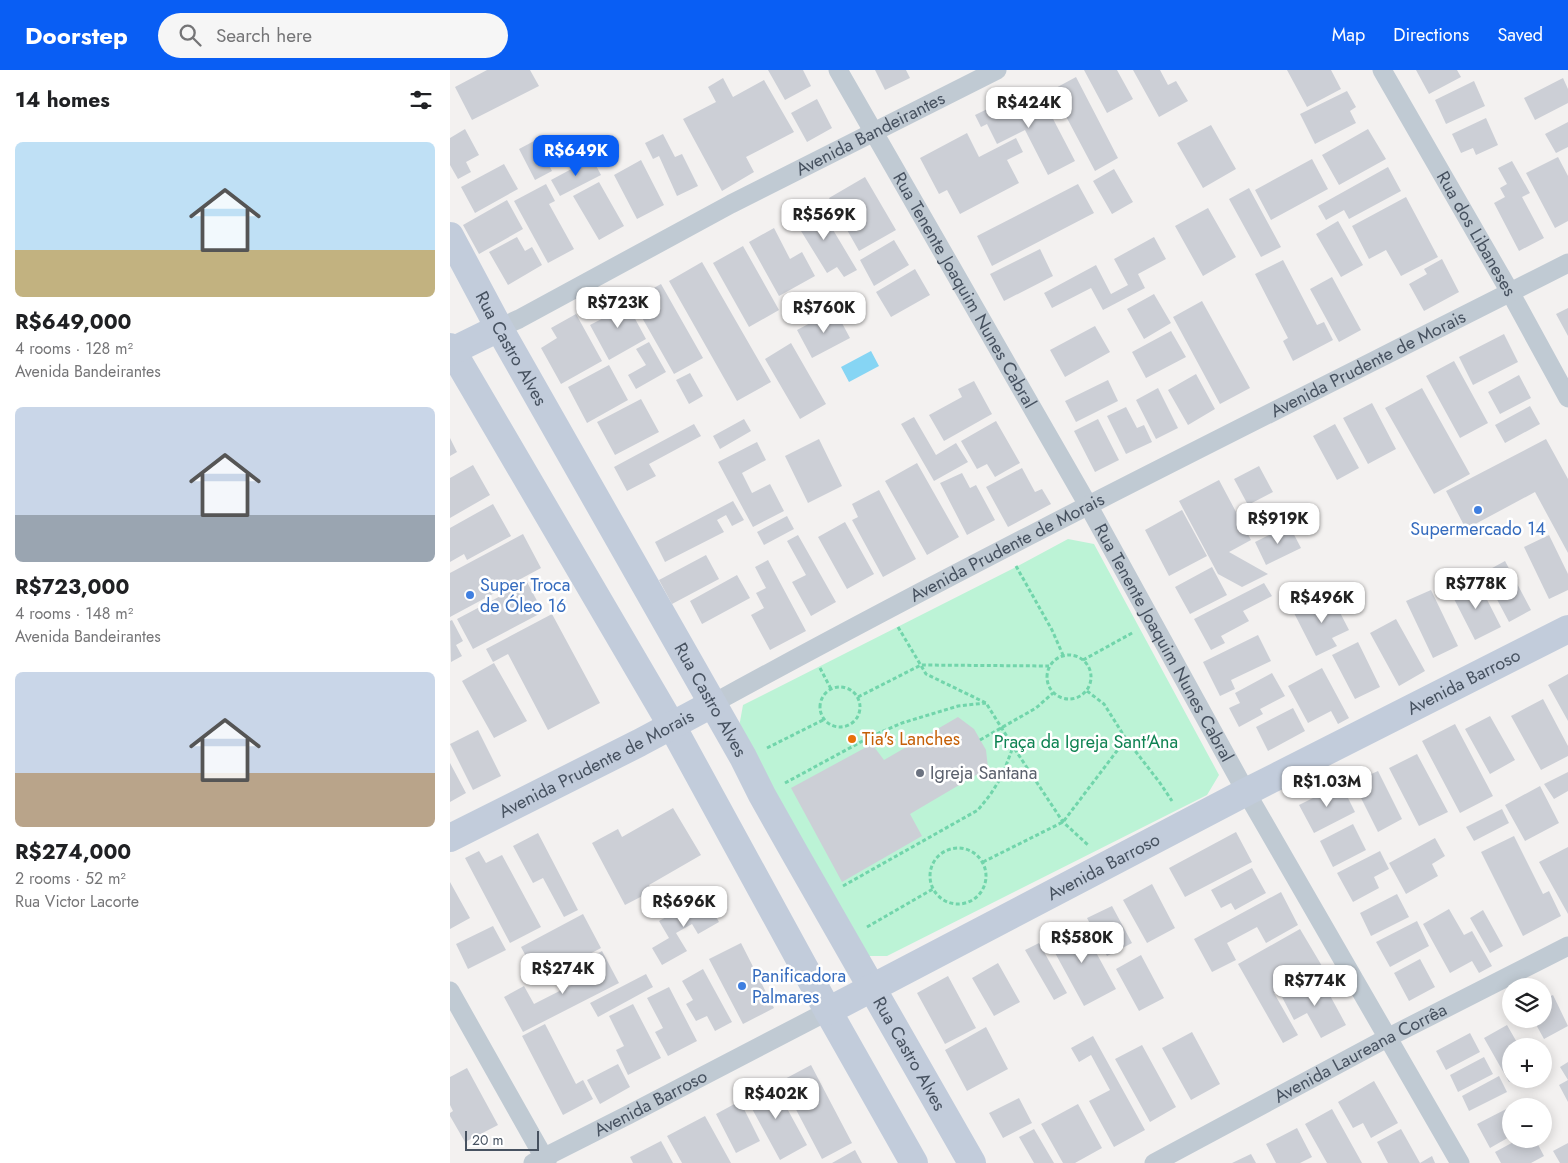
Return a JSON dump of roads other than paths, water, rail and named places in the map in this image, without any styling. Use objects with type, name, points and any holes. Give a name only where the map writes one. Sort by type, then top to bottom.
[{"type":"main road","name":"Rua Castro Alves","points":[[450,236],[499,328],[972,1163]]},
{"type":"main road","name":"Avenida Bandeirantes","points":[[451,350],[499,328]]},
{"type":"main road","points":[[451,350],[672,726],[828,1011],[914,1163]]},
{"type":"main road","name":"Avenida Barroso","points":[[828,1011],[1246,792],[1568,629]]},
{"type":"main road","name":"Avenida Prudente de Morais","points":[[450,838],[712,704]]},
{"type":"street","name":"Rua Tenente Joaquim Nunes Cabral","points":[[838,70],[1088,505],[1246,792],[1460,1163]]},
{"type":"street","name":"Avenida Bandeirantes","points":[[499,328],[731,204],[997,70]]},
{"type":"street","name":"Rua dos Libaneses","points":[[1382,70],[1510,292],[1568,398]]},
{"type":"street","name":"Avenida Prudente de Morais","points":[[712,704],[888,609],[1088,505],[1568,263]]},
{"type":"street","name":"Avenida Laureana Corrêa","points":[[1154,1163],[1388,1037],[1568,946]]},
{"type":"street","points":[[450,991],[541,1161]]},
{"type":"street","name":"Avenida Barroso","points":[[541,1161],[828,1011]]},
{"type":"water","points":[[871,351],[879,366],[849,382],[841,367]]},
{"type":"place","name":"Supermercado 14","points":[[1478,510]]},
{"type":"place","name":"Super Troca de Óleo 16","points":[[470,595]]},
{"type":"place","name":"Tia's Lanches","points":[[852,739]]},
{"type":"place","name":"Igreja Santana","points":[[920,773]]},
{"type":"place","name":"Panificadora Palmares","points":[[742,986]]},
{"type":"park label","name":"Praça da Igreja Sant'Ana","points":[[1086,742]]}]
